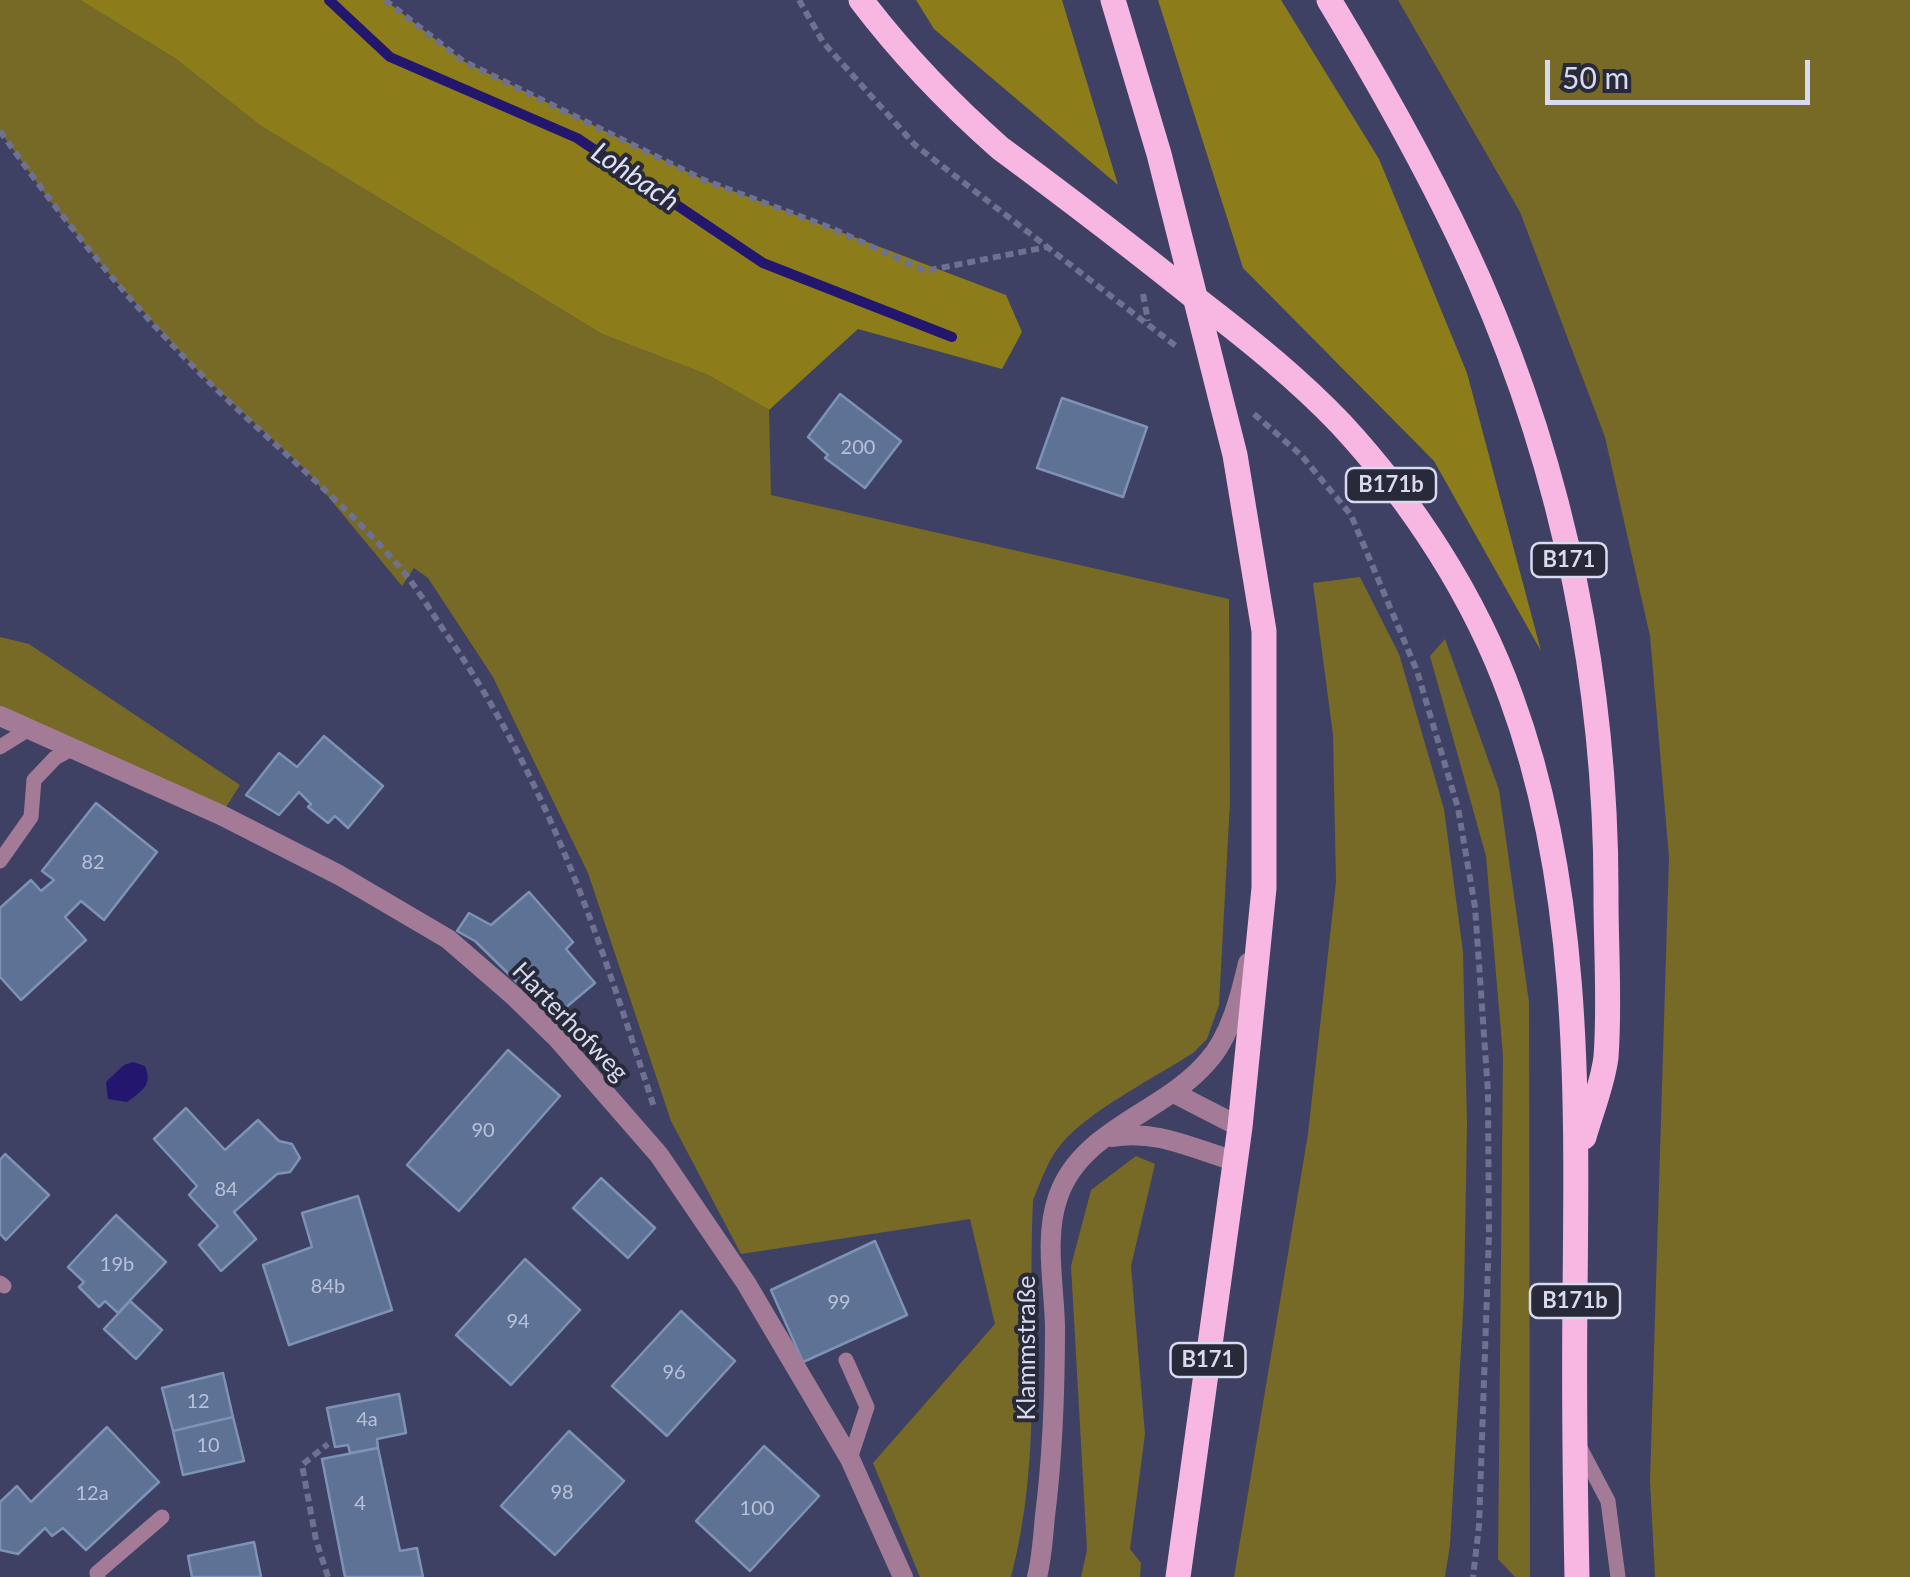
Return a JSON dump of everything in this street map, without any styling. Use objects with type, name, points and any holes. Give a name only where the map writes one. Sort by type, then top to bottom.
[{"type":"main road","name":"B171b","points":[[861,0],[936,87],[1000,148],[1293,376],[1342,425],[1424,529],[1461,590],[1511,696],[1545,816],[1564,947],[1574,1060],[1573,1436],[1577,1577]]},
{"type":"main road","name":"B171","points":[[1113,0],[1159,154],[1236,455],[1264,631],[1264,888],[1240,1127],[1178,1577]]},
{"type":"main road","name":"B171","points":[[1329,0],[1439,193],[1490,307],[1548,471],[1584,628],[1606,835],[1606,1060],[1576,1166]]},
{"type":"street","name":"Harterhofweg","points":[[0,716],[220,815],[339,875],[448,940],[500,982],[557,1038],[658,1155],[746,1283],[850,1460],[903,1577]]},
{"type":"street","name":"Klammstraße","points":[[1038,1577],[1052,1462],[1052,1218],[1067,1174],[1088,1150],[1174,1093],[1211,1058],[1243,983],[1264,888]]},
{"type":"street","points":[[1174,1093],[1240,1127]]},
{"type":"street","points":[[1105,1138],[1146,1134],[1235,1161]]},
{"type":"lane","points":[[0,747],[29,728]]},
{"type":"lane","points":[[0,861],[31,818],[34,780],[55,758],[73,748]]},
{"type":"lane","points":[[846,1360],[867,1407],[850,1460]]},
{"type":"lane","points":[[1573,1436],[1608,1502],[1618,1577]]},
{"type":"lane","points":[[98,1577],[162,1517]]},
{"type":"path","points":[[385,0],[463,61],[704,180],[831,228],[925,271],[1046,247]]},
{"type":"path","points":[[799,0],[823,42],[915,146],[1181,351]]},
{"type":"path","points":[[0,131],[78,236],[156,326],[214,387],[327,489],[403,572],[483,687],[534,780],[592,917],[661,1127],[658,1155]]},
{"type":"path","points":[[1241,403],[1301,455],[1350,515],[1418,671],[1458,808],[1475,907],[1488,1092],[1488,1255],[1479,1526],[1472,1577]]},
{"type":"path","points":[[328,1444],[302,1465],[316,1540],[328,1577]]},
{"type":"shaded area","points":[[0,0],[80,0],[176,59],[261,126],[602,334],[708,375],[769,410],[771,495],[1229,599],[1230,802],[1219,1005],[1207,1039],[1193,1053],[1106,1106],[1062,1143],[1033,1200],[1031,1437],[1028,1484],[1011,1577],[920,1577],[873,1463],[995,1324],[970,1219],[741,1254],[671,1121],[588,873],[493,677],[428,578],[414,568],[402,586],[306,470],[200,373],[111,276],[50,201],[0,131]]},
{"type":"shaded area","points":[[80,0],[385,0],[463,61],[704,180],[1006,295],[1022,332],[1002,369],[858,329],[769,410],[708,375],[602,334],[261,126],[176,59]]},
{"type":"shaded area","points":[[916,0],[1062,0],[1118,185],[934,29]]},
{"type":"shaded area","points":[[1158,0],[1281,0],[1379,159],[1467,373],[1541,651],[1434,461],[1243,268]]},
{"type":"shaded area","points":[[1398,0],[1910,0],[1910,1577],[1655,1577],[1650,1481],[1669,857],[1650,636],[1605,437],[1520,212]]},
{"type":"shaded area","points":[[1360,577],[1399,654],[1444,809],[1463,952],[1467,1124],[1464,1295],[1450,1545],[1445,1577],[1234,1577],[1308,1134],[1336,882],[1333,735],[1313,583]]},
{"type":"shaded area","points":[[0,637],[29,644],[240,785],[221,815],[0,716]]},
{"type":"shaded area","points":[[1445,639],[1499,790],[1529,1002],[1530,1577],[1515,1577],[1498,1559],[1503,1056],[1486,856],[1430,656]]},
{"type":"shaded area","points":[[133,1062],[145,1066],[145,1087],[127,1102],[108,1099],[106,1082]]},
{"type":"shaded area","points":[[1136,1156],[1155,1164],[1131,1266],[1145,1434],[1130,1549],[1141,1563],[1140,1577],[1081,1577],[1087,1550],[1071,1266],[1091,1190]]},
{"type":"building","points":[[840,394],[901,441],[865,488],[825,458],[828,455],[808,437]]},
{"type":"building","points":[[1062,398],[1147,427],[1123,497],[1037,468]]},
{"type":"building","points":[[324,736],[383,786],[348,828],[335,816],[328,823],[308,807],[311,804],[299,792],[279,815],[246,795],[279,753],[297,767]]},
{"type":"building","points":[[96,803],[157,852],[104,920],[81,901],[65,917],[86,940],[21,1000],[0,977],[0,908],[31,880],[41,891],[54,880],[42,871]]},
{"type":"building","points":[[529,892],[573,942],[566,949],[595,983],[564,1009],[535,975],[521,986],[475,941],[457,931],[469,913],[491,925]]},
{"type":"building","points":[[508,1050],[560,1096],[459,1211],[407,1165]]},
{"type":"building","points":[[186,1108],[225,1150],[258,1120],[279,1141],[292,1144],[300,1158],[290,1172],[277,1174],[234,1212],[256,1239],[221,1271],[199,1245],[218,1226],[189,1195],[197,1186],[154,1139]]},
{"type":"building","points":[[5,1154],[49,1195],[6,1240],[0,1234],[0,1160]]},
{"type":"building","points":[[601,1178],[655,1228],[628,1258],[573,1208]]},
{"type":"building","points":[[358,1196],[392,1310],[289,1345],[263,1265],[312,1247],[302,1213]]},
{"type":"building","points":[[116,1215],[166,1262],[118,1313],[105,1301],[99,1307],[79,1287],[84,1282],[68,1267]]},
{"type":"building","points":[[875,1241],[907,1315],[803,1362],[771,1290]]},
{"type":"building","points":[[525,1259],[580,1310],[511,1385],[456,1335]]},
{"type":"building","points":[[130,1301],[162,1330],[136,1359],[104,1329]]},
{"type":"building","points":[[681,1311],[735,1361],[667,1436],[612,1386]]},
{"type":"building","points":[[223,1373],[233,1417],[173,1431],[162,1388]]},
{"type":"building","points":[[399,1394],[406,1433],[377,1439],[378,1448],[350,1453],[348,1445],[335,1447],[327,1408]]},
{"type":"building","points":[[233,1417],[244,1461],[183,1475],[173,1431]]},
{"type":"building","points":[[107,1427],[159,1482],[86,1550],[63,1528],[52,1536],[45,1528],[18,1554],[0,1550],[0,1502],[17,1486],[31,1502]]},
{"type":"building","points":[[569,1431],[624,1481],[555,1555],[501,1506]]},
{"type":"building","points":[[764,1446],[819,1496],[750,1571],[696,1521]]},
{"type":"building","points":[[378,1448],[400,1551],[417,1548],[423,1577],[345,1577],[322,1459]]},
{"type":"building","points":[[254,1542],[261,1577],[192,1577],[188,1556]]},
{"type":"waterway","name":"Lohbach","points":[[329,0],[390,57],[577,138],[763,263],[952,337]]}]
